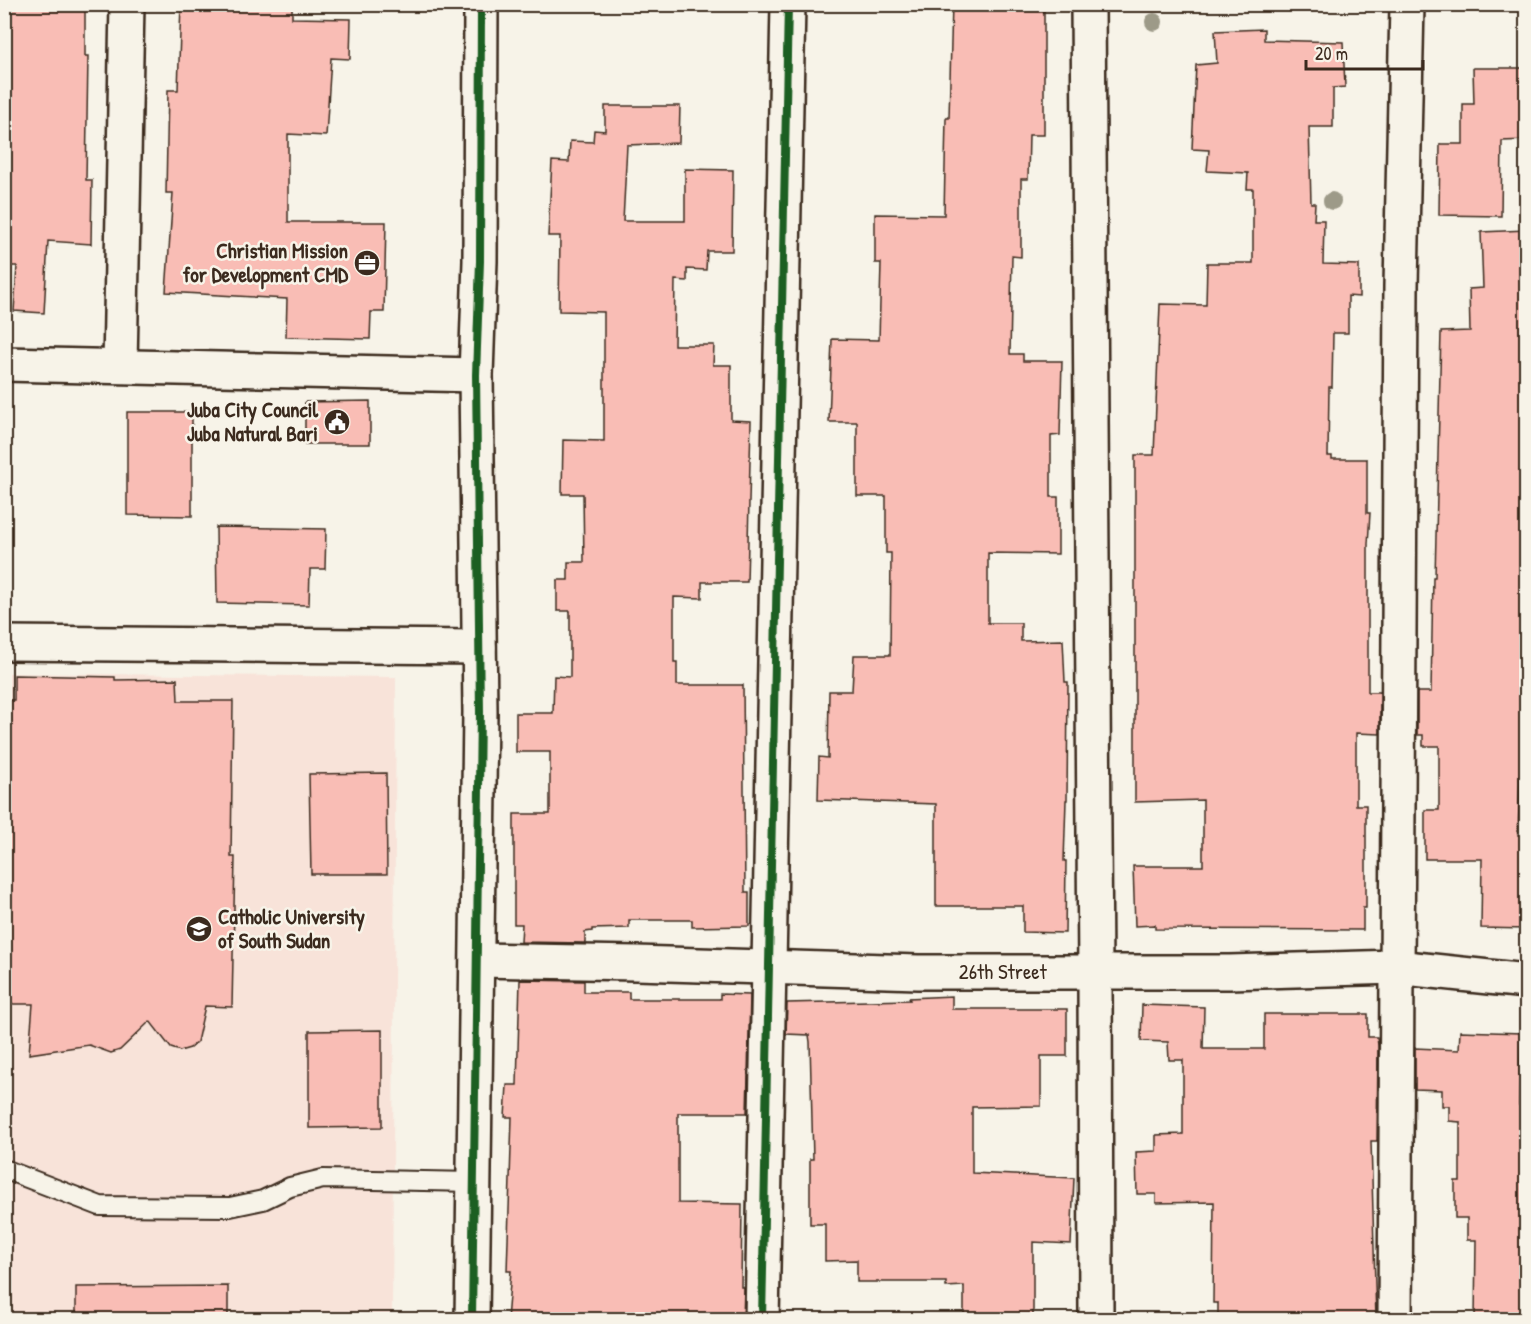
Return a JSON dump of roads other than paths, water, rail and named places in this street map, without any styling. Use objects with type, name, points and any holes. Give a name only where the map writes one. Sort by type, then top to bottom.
[{"type":"street","points":[[120,366],[127,4]]},
{"type":"street","points":[[472,1320],[478,960],[479,647],[476,375],[480,250],[481,4]]},
{"type":"street","points":[[762,1320],[788,4]]},
{"type":"street","points":[[1088,4],[1096,1320]]},
{"type":"street","points":[[1395,1320],[1401,298],[1407,4]]},
{"type":"street","points":[[4,364],[476,375]]},
{"type":"street","points":[[4,643],[479,647]]},
{"type":"street","name":"26th Street","points":[[478,960],[769,966],[918,972],[1230,972],[1396,967],[1527,981]]},
{"type":"lane","points":[[4,1169],[100,1206],[230,1207],[263,1200],[290,1187],[323,1179],[474,1182]]},
{"type":"place","name":"Christian Mission for Development CMD","points":[[367,263]]},
{"type":"place","name":"Juba City Council Juba Natural Bari","points":[[337,422]]},
{"type":"place","name":"Catholic University of South Sudan","points":[[199,929]]}]
